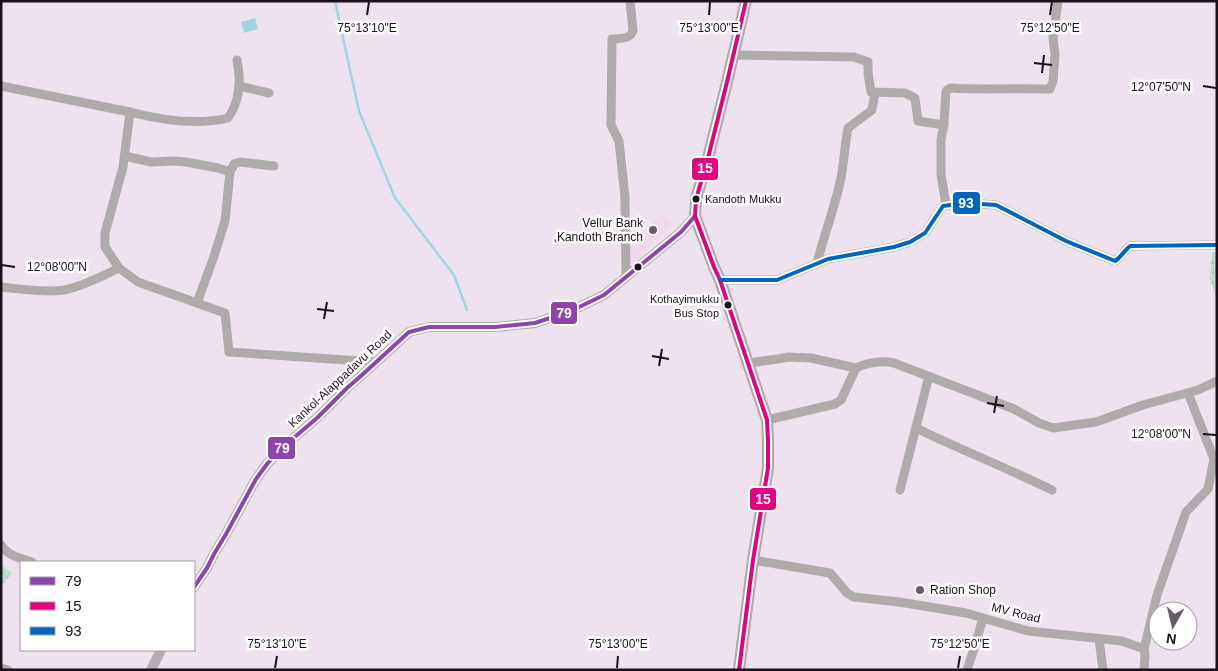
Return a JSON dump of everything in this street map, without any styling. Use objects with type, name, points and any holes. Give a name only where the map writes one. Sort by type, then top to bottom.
[{"type":"highway","points":[[739,670],[753,560],[768,468],[767,420],[720,280],[695,216],[696,199],[709,154],[746,1]]},
{"type":"main road","name":"Kankol-Alappadavu Road","points":[[195,584],[207,568],[256,479],[267,464],[409,332],[429,327],[495,327],[535,323],[571,311],[604,295],[681,232],[695,216]]},
{"type":"main road","points":[[151,670],[160,651]]},
{"type":"street","points":[[626,277],[625,197],[619,141],[611,125],[612,39],[628,38],[633,31],[630,1]]},
{"type":"street","points":[[946,205],[941,174],[941,140],[946,91],[950,88],[1050,89],[1054,82],[1055,54],[1053,38],[1058,1]]},
{"type":"street","points":[[733,55],[854,57],[868,62],[872,92],[905,94],[915,98],[918,121],[944,125]]},
{"type":"street","points":[[1,86],[130,112],[146,117],[201,122],[222,120],[228,118],[234,109],[238,93],[240,72],[237,60]]},
{"type":"street","points":[[239,86],[269,93]]},
{"type":"street","points":[[817,263],[833,210],[848,128],[872,110],[875,92]]},
{"type":"street","points":[[130,112],[123,167],[105,233],[105,247],[119,268],[138,282],[225,312],[229,352],[376,362]]},
{"type":"street","points":[[124,156],[151,162],[186,162],[230,172]]},
{"type":"street","points":[[197,303],[225,221],[230,172],[234,164],[240,162],[274,166]]},
{"type":"street","points":[[720,280],[777,280],[828,259],[894,247],[910,242],[925,233],[943,206],[946,205],[996,205],[1066,241],[1115,261],[1130,246],[1217,245]]},
{"type":"street","points":[[1,287],[64,290],[86,283],[119,268]]},
{"type":"street","points":[[748,363],[788,357],[811,358],[856,368],[877,361],[885,361],[1014,409],[1039,423],[1053,428],[1096,422],[1143,405],[1198,390],[1217,381]]},
{"type":"street","points":[[767,420],[835,404],[841,400],[856,368]]},
{"type":"street","points":[[900,490],[929,376]]},
{"type":"street","points":[[1144,670],[1144,649],[1157,595],[1186,512],[1208,489],[1214,459],[1188,392]]},
{"type":"street","points":[[916,428],[1012,470],[1052,490]]},
{"type":"street","points":[[1,545],[6,552],[29,561]]},
{"type":"street","name":"MV Road","points":[[753,560],[830,573],[838,580],[847,593],[854,597],[966,613],[1028,631],[1122,641],[1144,649]]},
{"type":"street","points":[[967,670],[983,618]]},
{"type":"street","points":[[1098,639],[1104,670]]},
{"type":"street","points":[[1,668],[8,670]]},
{"type":"shaded area","points":[[662,214],[672,223],[634,262],[628,264],[626,247],[634,245],[635,248],[644,238],[642,236],[647,230],[654,227],[651,225]]},
{"type":"green space","points":[[1217,252],[1217,301],[1210,279],[1212,253]]},
{"type":"green space","points":[[1,565],[12,573],[4,583],[1,583]]},
{"type":"water","points":[[255,18],[258,29],[244,33],[241,22]]},
{"type":"waterway","points":[[335,1],[359,111],[395,198],[454,275],[467,310]]},
{"type":"transit line","name":"15","points":[[739,670],[753,560],[768,468],[767,420],[720,280],[695,216],[696,199],[707,162],[746,1]]},
{"type":"transit line","name":"93","points":[[720,280],[777,280],[828,259],[894,247],[910,242],[925,233],[943,206],[966,203],[996,205],[1066,241],[1115,261],[1130,246],[1217,245]]},
{"type":"transit line","name":"79","points":[[195,586],[207,568],[256,479],[267,464],[283,447],[317,418],[409,332],[429,327],[495,327],[535,323],[571,311],[604,295],[681,232],[695,216]]},
{"type":"place","name":"Kandoth Mukku","points":[[696,199]]},
{"type":"place","name":"Vellur Bank ,Kandoth Branch","points":[[653,230]]},
{"type":"place","name":"Kothayimukku Bus Stop","points":[[728,305]]},
{"type":"place","name":"Ration Shop","points":[[920,590]]}]
